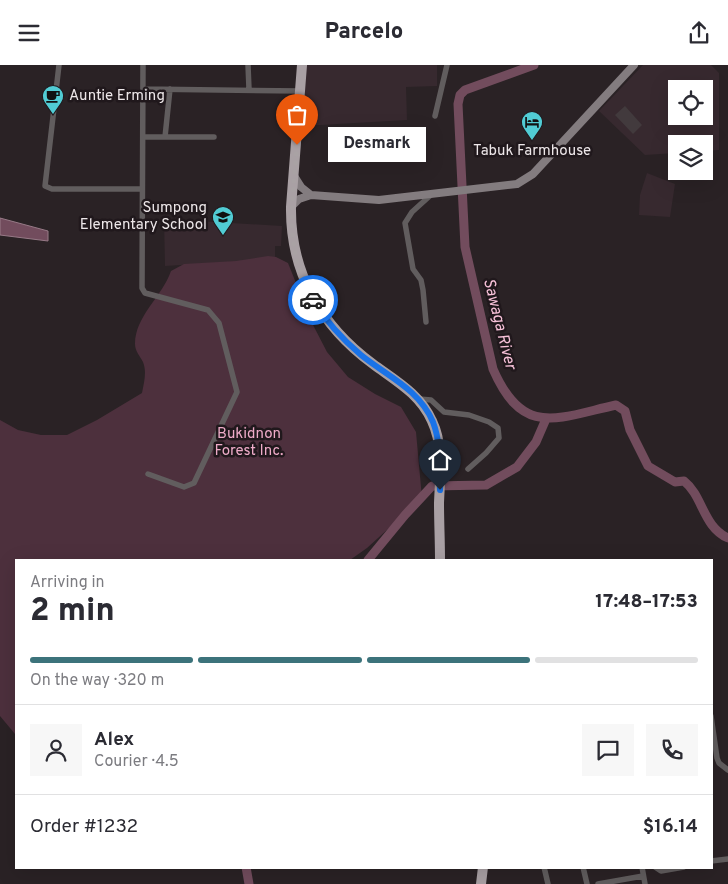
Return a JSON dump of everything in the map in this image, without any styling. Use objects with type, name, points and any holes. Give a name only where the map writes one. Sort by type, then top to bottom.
[{"type":"highway","points":[[302,65],[291,207],[291,230],[296,259],[306,286],[319,309],[351,347],[404,385],[419,399],[428,412],[436,432],[441,475],[439,504],[440,559]]},
{"type":"highway","points":[[481,884],[483,869]]},
{"type":"main road","points":[[291,207],[299,199],[311,195],[379,200],[512,185],[528,178],[634,65]]},
{"type":"main road","points":[[294,177],[301,187],[311,195]]},
{"type":"street","points":[[59,65],[44,183],[47,187],[141,189]]},
{"type":"street","points":[[143,65],[142,288],[144,292],[149,294],[208,310],[214,316],[219,323],[237,392],[194,483],[184,487],[148,474]]},
{"type":"street","points":[[248,65],[249,89]]},
{"type":"street","points":[[435,116],[447,65]]},
{"type":"street","points":[[143,89],[301,91]]},
{"type":"street","points":[[165,137],[170,89]]},
{"type":"street","points":[[144,137],[214,137]]},
{"type":"street","points":[[426,321],[421,280],[413,269],[405,223],[412,212],[439,192]]},
{"type":"street","points":[[419,399],[431,400],[444,412],[469,415],[489,422],[498,428],[499,438],[468,469]]},
{"type":"street","points":[[713,730],[719,763],[728,770]]},
{"type":"street","points":[[713,861],[728,859]]},
{"type":"street","points":[[544,869],[548,884]]},
{"type":"street","points":[[584,869],[588,884]]},
{"type":"street","points":[[642,869],[645,884]]},
{"type":"street","points":[[658,869],[661,871],[672,869]]},
{"type":"street","points":[[598,884],[643,877]]},
{"type":"shaded area","points":[[306,65],[437,65],[437,86],[406,87],[407,120],[303,126]]},
{"type":"shaded area","points":[[643,65],[711,65],[719,73],[719,150],[713,150],[713,135],[668,135],[668,154],[645,155],[599,111]]},
{"type":"shaded area","points":[[647,173],[675,184],[670,217],[639,215],[640,195]]},
{"type":"shaded area","points":[[0,218],[48,231],[48,241],[0,235]]},
{"type":"shaded area","name":"Sumpong Elementary School","points":[[164,219],[282,226],[281,246],[275,246],[275,259],[165,266]]},
{"type":"green space","name":"Bukidnon Forest Inc.","points":[[268,256],[276,257],[288,263],[312,323],[327,352],[348,377],[401,407],[416,432],[422,498],[367,548],[351,559],[15,559],[15,734],[0,716],[0,420],[18,430],[41,435],[67,435],[97,420],[142,393],[145,370],[135,347],[136,334],[144,315],[162,289],[171,271],[184,264],[236,261]]},
{"type":"building","points":[[625,106],[642,125],[633,134],[615,115]]},
{"type":"waterway","name":"Sawaga River","points":[[534,65],[465,90],[460,95],[458,104],[465,247],[493,369],[504,391],[517,406],[530,414],[544,418],[559,418],[616,405],[625,411],[630,430],[648,466],[675,482],[684,481],[690,487],[713,527],[728,538]]},
{"type":"waterway","points":[[369,559],[432,486],[486,485],[517,467],[536,442],[546,419]]},
{"type":"waterway","points":[[246,869],[249,884]]},
{"type":"way so far","points":[[297,145],[291,207],[291,230],[296,259],[302,278],[313,300]]},
{"type":"place","name":"Auntie Erming","points":[[53,115]]},
{"type":"place","name":"Tabuk Farmhouse","points":[[532,141]]},
{"type":"place","name":"Desmark","points":[[297,145]]},
{"type":"place","name":"Sumpong Elementary School","points":[[223,236]]},
{"type":"route","points":[[313,300],[327,320],[351,347],[404,385],[419,399],[428,412],[433,423],[440,452],[440,490]]}]
